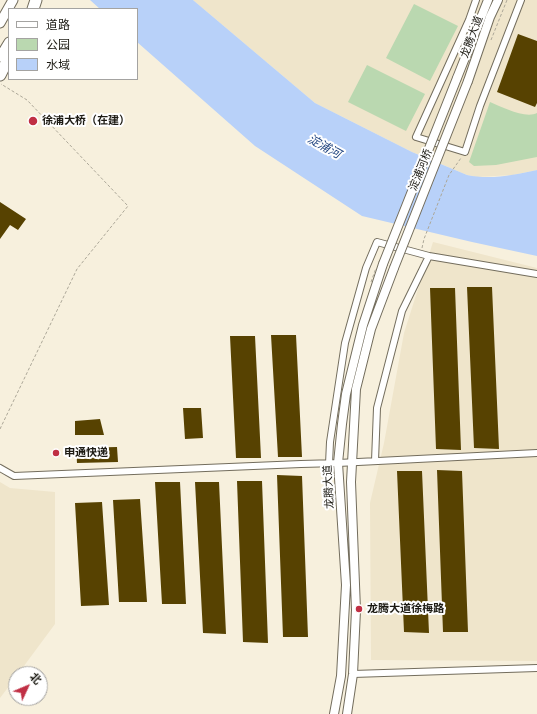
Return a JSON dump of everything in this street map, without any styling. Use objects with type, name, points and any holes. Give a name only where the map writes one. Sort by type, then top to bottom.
[{"type":"main road","points":[[29,8],[35,0]]},
{"type":"main road","name":"龙腾大道","points":[[457,78],[488,0]]},
{"type":"main road","name":"龙腾大道","points":[[468,81],[490,17],[498,0]]},
{"type":"main road","points":[[0,23],[8,9]]},
{"type":"main road","points":[[3,64],[8,46]]},
{"type":"main road","name":"淀浦河桥","points":[[383,264],[457,78]]},
{"type":"main road","name":"淀浦河桥","points":[[394,268],[468,81]]},
{"type":"main road","name":"龙腾大道","points":[[334,714],[342,676],[346,585],[338,464],[342,424],[346,394],[363,325],[383,264]]},
{"type":"main road","name":"龙腾大道","points":[[347,714],[353,674],[356,610],[351,482],[356,389],[371,329],[394,268]]},
{"type":"street","points":[[476,0],[469,20],[416,137],[465,152],[480,106],[521,0]]},
{"type":"street","points":[[329,464],[330,442],[345,343],[366,268],[377,242],[429,256],[537,274]]},
{"type":"street","points":[[375,462],[377,408],[402,311],[429,256]]},
{"type":"street","points":[[0,468],[14,476],[301,464],[338,464],[537,453]]},
{"type":"street","points":[[353,674],[537,668]]},
{"type":"path","points":[[0,83],[27,100],[128,206],[77,269],[0,429]]},
{"type":"path","points":[[421,254],[424,239],[449,175],[465,152]]},
{"type":"shaded area","points":[[193,0],[537,0],[537,170],[513,175],[477,177],[467,175],[412,152],[315,103]]},
{"type":"shaded area","points":[[433,242],[537,268],[537,661],[371,660],[370,503],[384,443],[404,333]]},
{"type":"shaded area","points":[[0,482],[10,488],[55,492],[55,624],[24,666],[8,666],[8,688],[0,698]]},
{"type":"green space","points":[[414,4],[458,26],[430,81],[386,58]]},
{"type":"green space","points":[[367,65],[425,94],[406,131],[348,102]]},
{"type":"green space","points":[[490,102],[526,115],[537,113],[537,157],[496,165],[474,166],[469,162]]},
{"type":"water","name":"淀浦河","points":[[90,0],[193,0],[315,103],[412,152],[467,175],[485,177],[502,176],[537,170],[537,256],[362,216],[255,146],[138,43],[138,8],[99,8]]},
{"type":"building","points":[[518,34],[537,41],[537,103],[535,107],[497,92]]},
{"type":"building","points":[[0,202],[26,219],[18,230],[10,225],[0,239]]},
{"type":"building","points":[[467,287],[492,287],[499,449],[474,448]]},
{"type":"building","points":[[430,288],[455,288],[461,450],[436,449]]},
{"type":"building","points":[[271,335],[296,335],[302,457],[278,457]]},
{"type":"building","points":[[230,336],[255,336],[261,458],[236,458]]},
{"type":"building","points":[[183,408],[201,408],[203,438],[185,439]]},
{"type":"building","points":[[100,419],[104,435],[75,435],[75,421]]},
{"type":"building","points":[[117,447],[118,462],[77,463],[76,448]]},
{"type":"building","points":[[437,470],[462,471],[468,632],[443,632]]},
{"type":"building","points":[[397,471],[422,471],[429,633],[404,632]]},
{"type":"building","points":[[277,475],[302,476],[308,637],[283,637]]},
{"type":"building","points":[[237,481],[262,481],[268,643],[243,642]]},
{"type":"building","points":[[155,482],[180,482],[186,604],[162,604]]},
{"type":"building","points":[[195,482],[219,482],[226,634],[203,633]]},
{"type":"building","points":[[140,499],[147,602],[119,602],[113,500]]},
{"type":"building","points":[[102,502],[109,605],[81,606],[75,503]]},
{"type":"place","name":"徐浦大桥（在建）","points":[[33,121]]},
{"type":"place","name":"申通快递","points":[[56,453]]},
{"type":"place","name":"龙腾大道徐梅路","points":[[359,609]]}]
